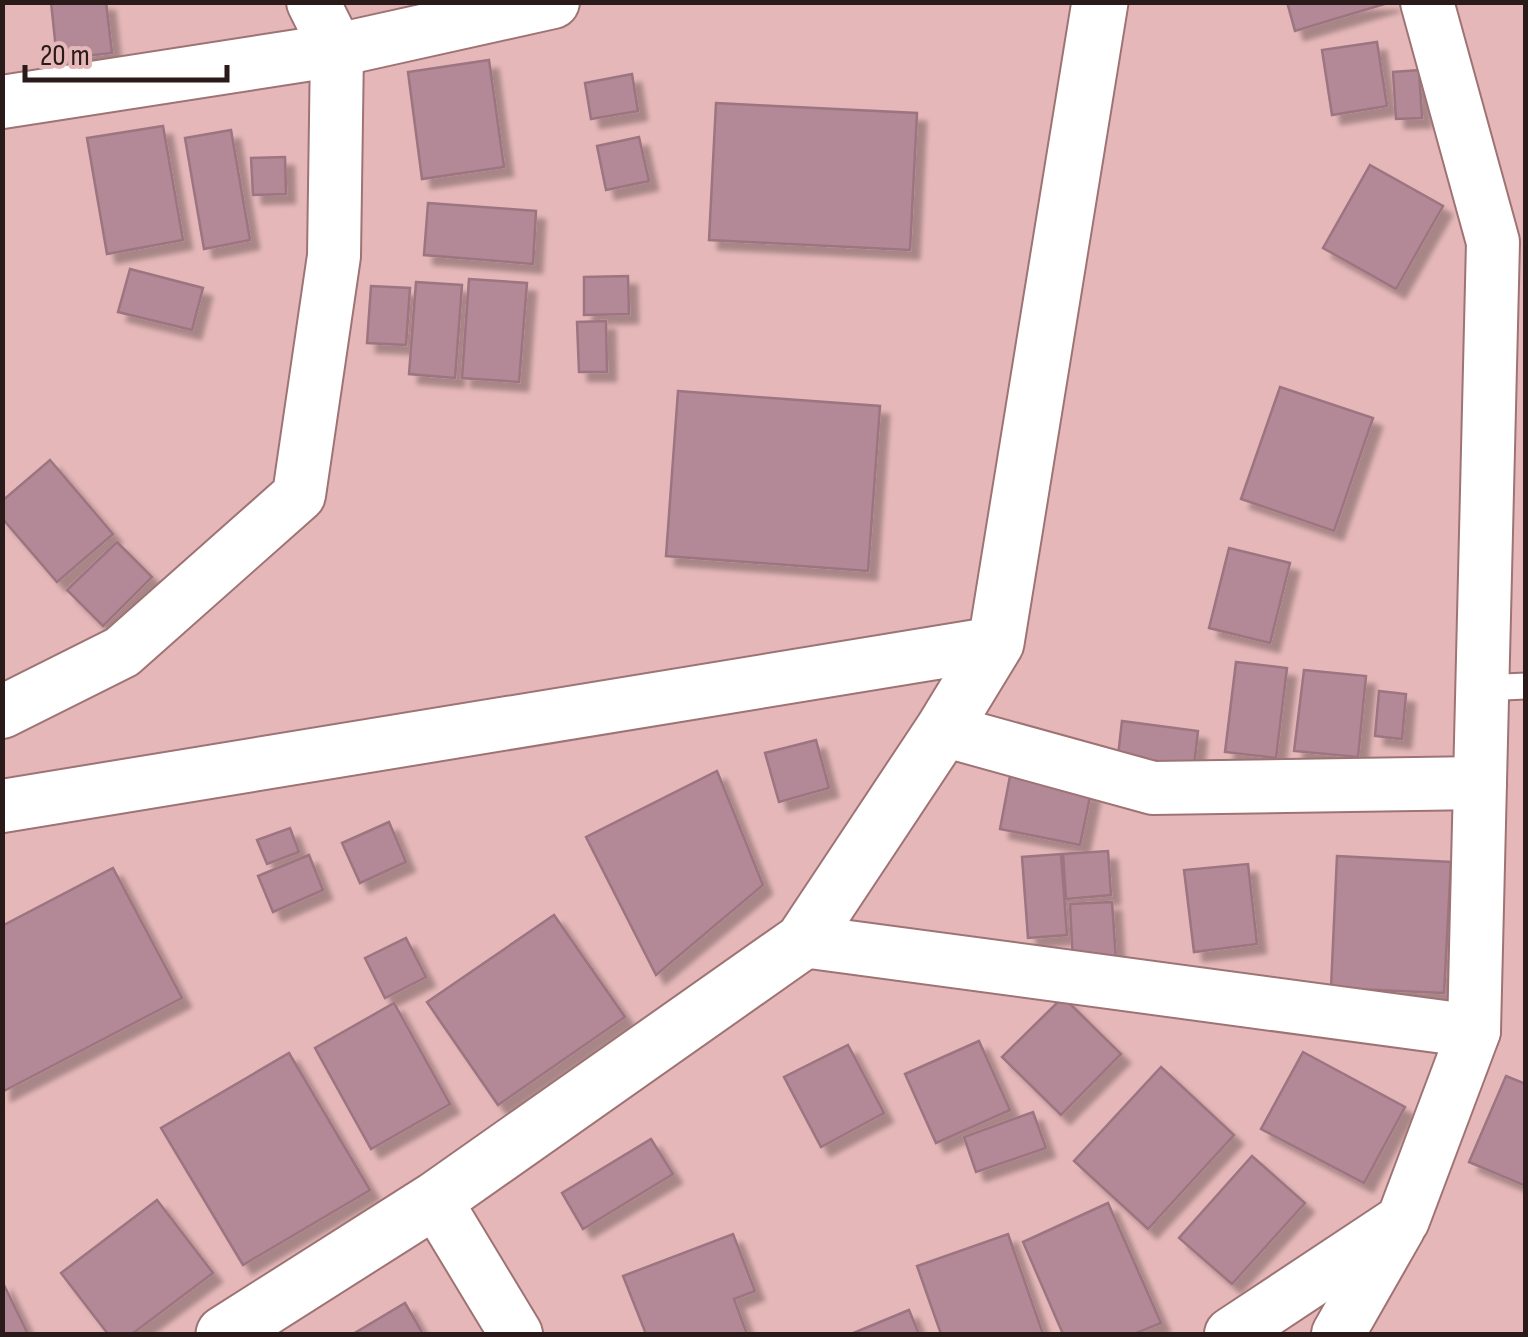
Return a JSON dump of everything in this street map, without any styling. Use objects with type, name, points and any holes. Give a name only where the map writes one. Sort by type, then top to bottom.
[{"type":"street","points":[[2,712],[122,652],[299,495],[334,256],[337,50],[314,2]]},
{"type":"street","points":[[2,102],[337,50],[553,2]]},
{"type":"street","points":[[224,1334],[435,1200],[803,941],[943,730],[996,643],[1100,2]]},
{"type":"street","points":[[1338,1334],[1403,1220],[1474,1031],[1480,783],[1504,687],[1509,235],[1426,2]]},
{"type":"street","points":[[2,806],[996,643]]},
{"type":"street","points":[[943,730],[1152,788],[1480,783]]},
{"type":"street","points":[[803,941],[1474,1031]]},
{"type":"street","points":[[435,1200],[516,1334]]},
{"type":"street","points":[[1231,1334],[1403,1220]]},
{"type":"building","points":[[51,2],[106,2],[112,53],[57,59]]},
{"type":"building","points":[[1287,2],[1391,2],[1295,31]]},
{"type":"building","points":[[1377,42],[1387,106],[1332,115],[1322,50]]},
{"type":"building","points":[[489,60],[504,167],[422,179],[408,72]]},
{"type":"building","points":[[1419,70],[1422,118],[1396,119],[1393,72]]},
{"type":"building","points":[[632,74],[638,111],[591,119],[585,83]]},
{"type":"building","points":[[716,103],[917,113],[910,250],[709,240]]},
{"type":"building","points":[[163,126],[183,240],[107,254],[87,138]]},
{"type":"building","points":[[231,130],[250,240],[204,249],[185,138]]},
{"type":"building","points":[[639,137],[649,181],[606,190],[597,146]]},
{"type":"building","points":[[285,157],[286,194],[253,195],[251,158]]},
{"type":"building","points":[[1370,165],[1443,206],[1396,289],[1323,248]]},
{"type":"building","points":[[428,203],[536,211],[533,264],[424,255]]},
{"type":"building","points":[[130,269],[203,288],[192,330],[118,312]]},
{"type":"building","points":[[628,276],[629,314],[584,315],[584,277]]},
{"type":"building","points":[[469,279],[527,283],[519,382],[462,378]]},
{"type":"building","points":[[416,282],[462,285],[455,378],[409,374]]},
{"type":"building","points":[[371,286],[410,288],[406,345],[367,343]]},
{"type":"building","points":[[606,321],[607,372],[579,372],[577,322]]},
{"type":"building","points":[[1280,387],[1373,418],[1334,531],[1241,499]]},
{"type":"building","points":[[678,391],[880,406],[868,571],[666,556]]},
{"type":"building","points":[[50,460],[113,534],[57,582],[2,518],[2,501]]},
{"type":"building","points":[[117,542],[152,577],[103,626],[67,590]]},
{"type":"building","points":[[1229,548],[1290,563],[1270,643],[1209,628]]},
{"type":"building","points":[[1236,662],[1287,668],[1276,758],[1225,752]]},
{"type":"building","points":[[1304,670],[1366,676],[1358,757],[1294,751]]},
{"type":"building","points":[[1379,691],[1406,694],[1402,739],[1375,736]]},
{"type":"building","points":[[1122,721],[1198,731],[1194,766],[1118,756]]},
{"type":"building","points":[[816,740],[829,788],[779,802],[765,753]]},
{"type":"building","points":[[717,771],[763,885],[656,975],[586,837]]},
{"type":"building","points":[[1010,776],[1091,792],[1080,845],[1000,829]]},
{"type":"building","points":[[389,822],[406,862],[360,883],[342,843]]},
{"type":"building","points":[[290,828],[299,852],[267,864],[257,840]]},
{"type":"building","points":[[1108,851],[1111,895],[1066,899],[1063,854]]},
{"type":"building","points":[[1061,854],[1067,935],[1028,938],[1022,857]]},
{"type":"building","points":[[309,855],[323,890],[273,912],[258,876]]},
{"type":"building","points":[[1337,856],[1451,862],[1444,993],[1331,988]]},
{"type":"building","points":[[1248,864],[1257,944],[1194,952],[1184,870]]},
{"type":"building","points":[[113,868],[182,998],[2,1092],[2,926]]},
{"type":"building","points":[[1112,902],[1116,960],[1073,962],[1070,904]]},
{"type":"building","points":[[554,915],[625,1017],[498,1105],[427,1002]]},
{"type":"building","points":[[406,938],[426,977],[385,998],[365,958]]},
{"type":"building","points":[[1063,997],[1121,1054],[1061,1115],[1002,1057]]},
{"type":"building","points":[[394,1003],[450,1104],[371,1149],[315,1048]]},
{"type":"building","points":[[979,1041],[1010,1110],[936,1143],[905,1074]]},
{"type":"building","points":[[848,1045],[884,1113],[821,1147],[784,1077]]},
{"type":"building","points":[[1303,1052],[1405,1107],[1364,1183],[1261,1129]]},
{"type":"building","points":[[289,1053],[370,1190],[243,1265],[161,1128]]},
{"type":"building","points":[[1161,1067],[1234,1135],[1148,1229],[1074,1161]]},
{"type":"building","points":[[1506,1076],[1526,1084],[1526,1186],[1469,1162]]},
{"type":"building","points":[[1033,1112],[1046,1148],[976,1172],[964,1137]]},
{"type":"building","points":[[651,1139],[673,1174],[583,1229],[562,1193]]},
{"type":"building","points":[[1252,1156],[1305,1203],[1232,1284],[1179,1238]]},
{"type":"building","points":[[157,1200],[213,1273],[132,1334],[108,1334],[61,1273]]},
{"type":"building","points":[[1108,1203],[1161,1323],[1134,1334],[1063,1334],[1023,1242]]},
{"type":"building","points":[[733,1234],[755,1291],[734,1299],[747,1334],[646,1334],[623,1276]]},
{"type":"building","points":[[1008,1234],[1043,1334],[941,1334],[917,1266]]},
{"type":"building","points":[[2,1281],[28,1334],[2,1334]]},
{"type":"building","points":[[405,1303],[423,1334],[353,1334]]},
{"type":"building","points":[[909,1310],[919,1334],[851,1334]]}]
